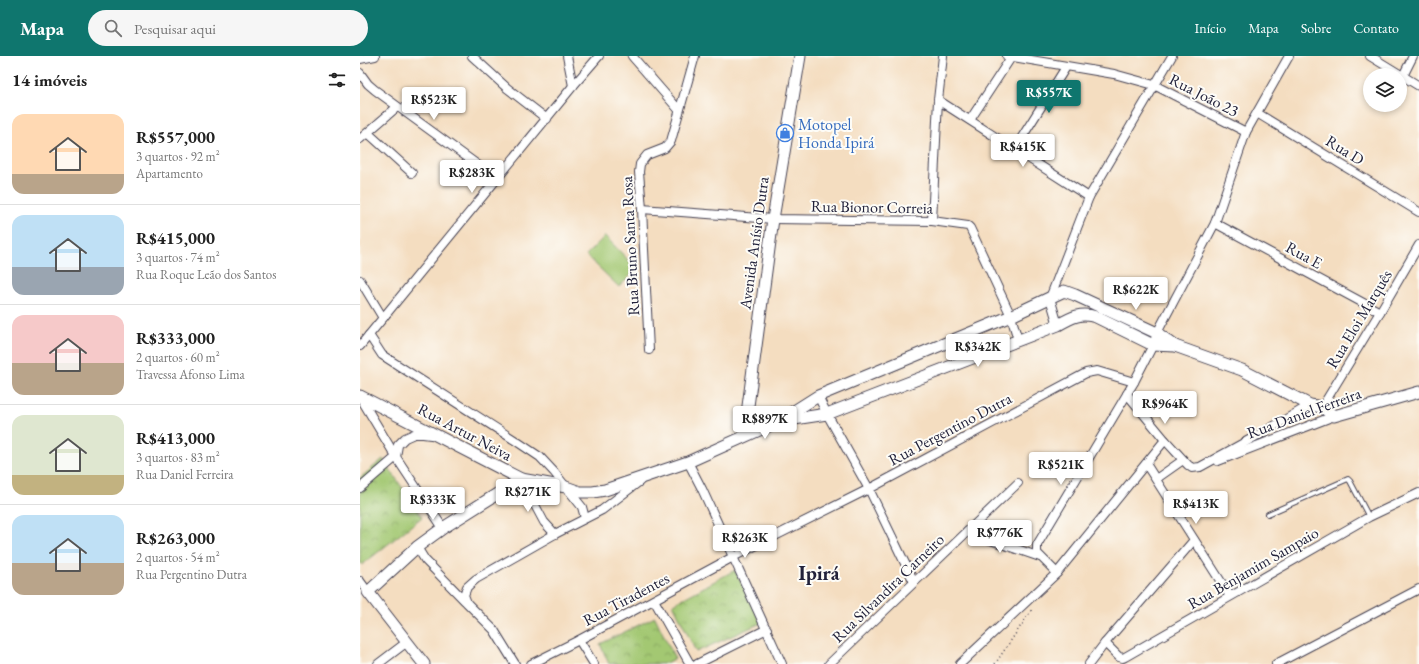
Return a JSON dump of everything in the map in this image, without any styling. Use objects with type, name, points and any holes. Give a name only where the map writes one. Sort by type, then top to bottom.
[{"type":"street","points":[[360,59],[375,56]]},
{"type":"street","points":[[472,56],[507,88],[547,119]]},
{"type":"street","points":[[566,56],[573,86]]},
{"type":"street","points":[[360,346],[599,56]]},
{"type":"street","points":[[632,56],[679,110]]},
{"type":"street","name":"Rua Bruno Santa Rosa","points":[[649,350],[639,172],[640,164],[647,155],[665,148],[670,141],[694,56]]},
{"type":"street","name":"Avenida Anísio Dutra","points":[[744,436],[773,219],[800,56]]},
{"type":"street","points":[[932,221],[938,100],[943,56]]},
{"type":"street","name":"Rua João 23","points":[[1008,56],[1114,74],[1154,85],[1246,132]]},
{"type":"street","points":[[970,120],[1012,56]]},
{"type":"street","points":[[1058,325],[1050,298],[1089,197],[1172,56]]},
{"type":"street","points":[[1057,573],[1037,553],[1037,545],[1134,382],[1153,345],[1157,333],[1215,223],[1246,132],[1289,56]]},
{"type":"street","points":[[1370,56],[1390,68]]},
{"type":"street","points":[[1407,69],[1414,56]]},
{"type":"street","points":[[1014,150],[1066,67]]},
{"type":"street","points":[[360,73],[368,84],[397,107],[497,179]]},
{"type":"street","points":[[1407,78],[1419,86]]},
{"type":"street","points":[[938,100],[1089,197]]},
{"type":"street","points":[[360,139],[397,107]]},
{"type":"street","name":"Rua D","points":[[1257,113],[1419,212]]},
{"type":"street","points":[[368,133],[412,173]]},
{"type":"street","name":"Rua Bionor Correia","points":[[642,209],[773,219],[932,221],[968,226],[1011,316]]},
{"type":"street","name":"Rua E","points":[[1215,223],[1380,312]]},
{"type":"street","name":"Rua Eloi Marquês","points":[[1322,407],[1419,245]]},
{"type":"street","points":[[360,280],[383,318]]},
{"type":"street","points":[[777,422],[818,396],[1011,316],[1064,291],[1157,333],[1175,346],[1242,370],[1310,405],[1322,407],[1334,416]]},
{"type":"street","points":[[777,422],[827,414],[1058,325],[1072,318],[1087,314],[1153,345],[1175,346]]},
{"type":"street","points":[[1011,316],[1018,340]]},
{"type":"street","points":[[369,335],[382,355],[540,457],[582,507],[585,518]]},
{"type":"street","name":"Rua Pergentino Dutra","points":[[733,557],[868,489],[1086,372],[1097,371],[1134,382]]},
{"type":"street","name":"Rua Daniel Ferreira","points":[[1200,467],[1239,454],[1334,416],[1419,392]]},
{"type":"street","points":[[1127,394],[1165,440],[1192,468],[1200,467],[1310,405]]},
{"type":"street","points":[[360,396],[396,457],[443,528]]},
{"type":"street","name":"Rua Artur Neiva","points":[[360,396],[520,479],[566,487],[580,492],[605,490],[688,462],[777,422]]},
{"type":"street","points":[[818,396],[868,489],[914,582]]},
{"type":"street","points":[[360,488],[396,457],[398,445],[405,438],[414,434],[438,437]]},
{"type":"street","points":[[960,664],[1057,573],[1165,440]]},
{"type":"street","points":[[1156,479],[1183,460]]},
{"type":"street","points":[[688,462],[702,489],[782,664]]},
{"type":"street","points":[[1146,464],[1230,596]]},
{"type":"street","points":[[466,603],[464,594],[467,586],[476,579],[555,534],[602,510],[625,491],[647,476]]},
{"type":"street","points":[[368,592],[417,547],[443,528],[520,479],[544,522],[555,534]]},
{"type":"street","name":"Rua Silvandira Carneiro","points":[[829,664],[1018,484]]},
{"type":"street","name":"Rua Benjamim Sampaio","points":[[1105,643],[1123,658],[1369,518],[1419,493]]},
{"type":"street","points":[[967,532],[1040,557]]},
{"type":"street","points":[[1090,664],[1105,643],[1194,540]]},
{"type":"street","points":[[417,547],[425,560],[494,630],[515,664]]},
{"type":"street","name":"Rua Tiradentes","points":[[531,664],[579,640],[733,557]]},
{"type":"street","points":[[360,581],[424,664]]},
{"type":"street","points":[[1276,664],[1419,590]]},
{"type":"street","points":[[654,600],[690,664]]},
{"type":"street","points":[[697,664],[767,629]]},
{"type":"street","points":[[579,640],[594,664]]},
{"type":"street","points":[[378,664],[407,642]]},
{"type":"lane","points":[[1268,514],[1348,479],[1369,518]]},
{"type":"path","points":[[994,664],[1036,604]]},
{"type":"green space","points":[[605,236],[637,269],[619,287],[586,255]]},
{"type":"green space","points":[[383,459],[422,517],[362,565],[360,562],[360,478]]},
{"type":"green space","points":[[735,570],[761,623],[696,652],[673,604]]},
{"type":"green space","points":[[655,617],[675,659],[663,664],[609,664],[600,644]]},
{"type":"place","name":"Motopel Honda Ipirá","points":[[785,133]]},
{"type":"district","name":"Ipirá","points":[[819,573]]}]
